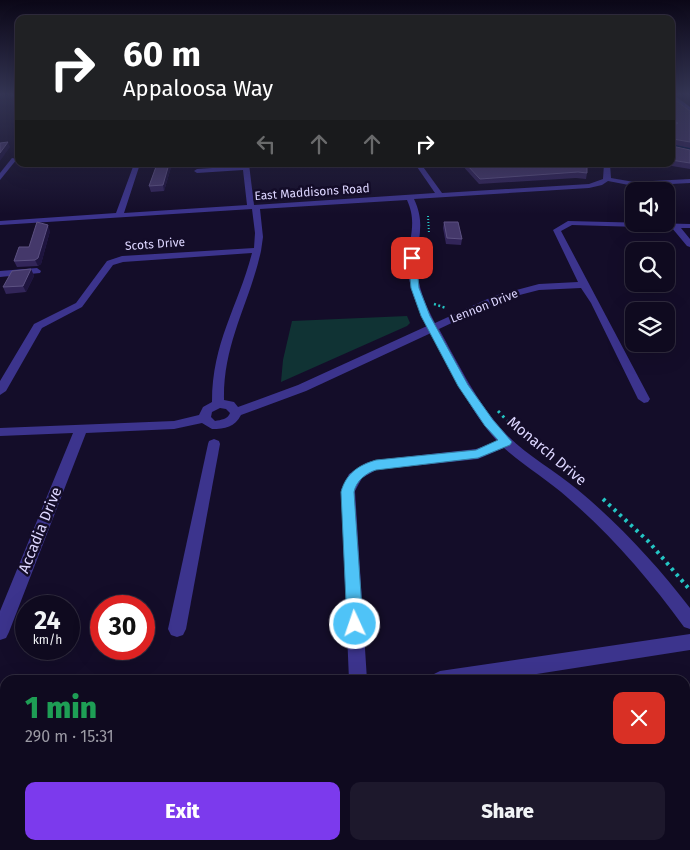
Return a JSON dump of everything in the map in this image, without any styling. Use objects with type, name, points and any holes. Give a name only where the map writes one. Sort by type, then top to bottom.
[{"type":"street","points":[[0,178],[13,159]]},
{"type":"street","points":[[119,215],[136,167]]},
{"type":"street","points":[[197,171],[236,167]]},
{"type":"street","points":[[218,404],[217,378],[231,324],[255,261],[259,240],[246,167]]},
{"type":"street","points":[[420,167],[440,195]]},
{"type":"street","points":[[608,167],[609,174],[607,180],[634,184],[690,180]]},
{"type":"street","name":"East Maddisons Road","points":[[0,223],[589,186],[607,180]]},
{"type":"street","name":"Monarch Drive","points":[[409,197],[414,206],[419,225],[412,258],[415,288],[420,303],[464,386],[489,423],[506,442],[572,493],[612,529],[671,595],[690,621]]},
{"type":"street","points":[[625,225],[571,223],[557,230],[644,399]]},
{"type":"street","points":[[675,226],[690,226]]},
{"type":"street","points":[[675,226],[690,244]]},
{"type":"street","name":"Scots Drive","points":[[0,391],[38,326],[79,305],[110,263],[122,259],[257,250]]},
{"type":"street","points":[[0,274],[37,271]]},
{"type":"street","name":"Lennon Drive","points":[[0,432],[174,425],[204,418],[207,422],[219,425],[231,421],[236,412],[302,388],[486,303],[516,292],[539,287],[584,285]]},
{"type":"street","points":[[204,418],[207,410],[218,404],[230,405],[236,412]]},
{"type":"street","name":"Accadia Drive","points":[[0,632],[81,428]]},
{"type":"street","points":[[358,675],[348,492],[350,482],[365,468],[376,465],[478,454],[506,442]]},
{"type":"street","points":[[177,629],[214,444]]},
{"type":"street","points":[[473,675],[690,642]]},
{"type":"path","points":[[427,241],[430,227],[428,213]]},
{"type":"path","points":[[432,300],[439,307],[450,308]]},
{"type":"path","points":[[495,407],[513,427],[549,458]]},
{"type":"path","points":[[601,497],[649,542],[690,590]]},
{"type":"green space","points":[[407,316],[410,323],[407,326],[281,382],[283,360],[292,321]]},
{"type":"building","points":[[675,135],[690,135],[690,142],[675,139]]},
{"type":"building","points":[[8,142],[0,153],[0,143]]},
{"type":"building","points":[[675,147],[690,150],[690,163],[675,161]]},
{"type":"building","points":[[156,167],[168,167],[163,185],[149,186]]},
{"type":"building","points":[[469,167],[587,167],[587,173],[578,172],[480,179]]},
{"type":"building","points":[[37,222],[48,225],[38,258],[35,260],[14,261],[19,247],[29,247]]},
{"type":"building","points":[[444,222],[458,222],[462,239],[447,238]]},
{"type":"building","points":[[31,269],[23,286],[3,287],[12,271]]},
{"type":"waterway","points":[[675,145],[690,148]]},
{"type":"route","points":[[355,624],[348,492],[350,482],[365,468],[376,465],[478,454],[506,442],[489,423],[464,386],[426,316],[415,288],[412,258]]}]
